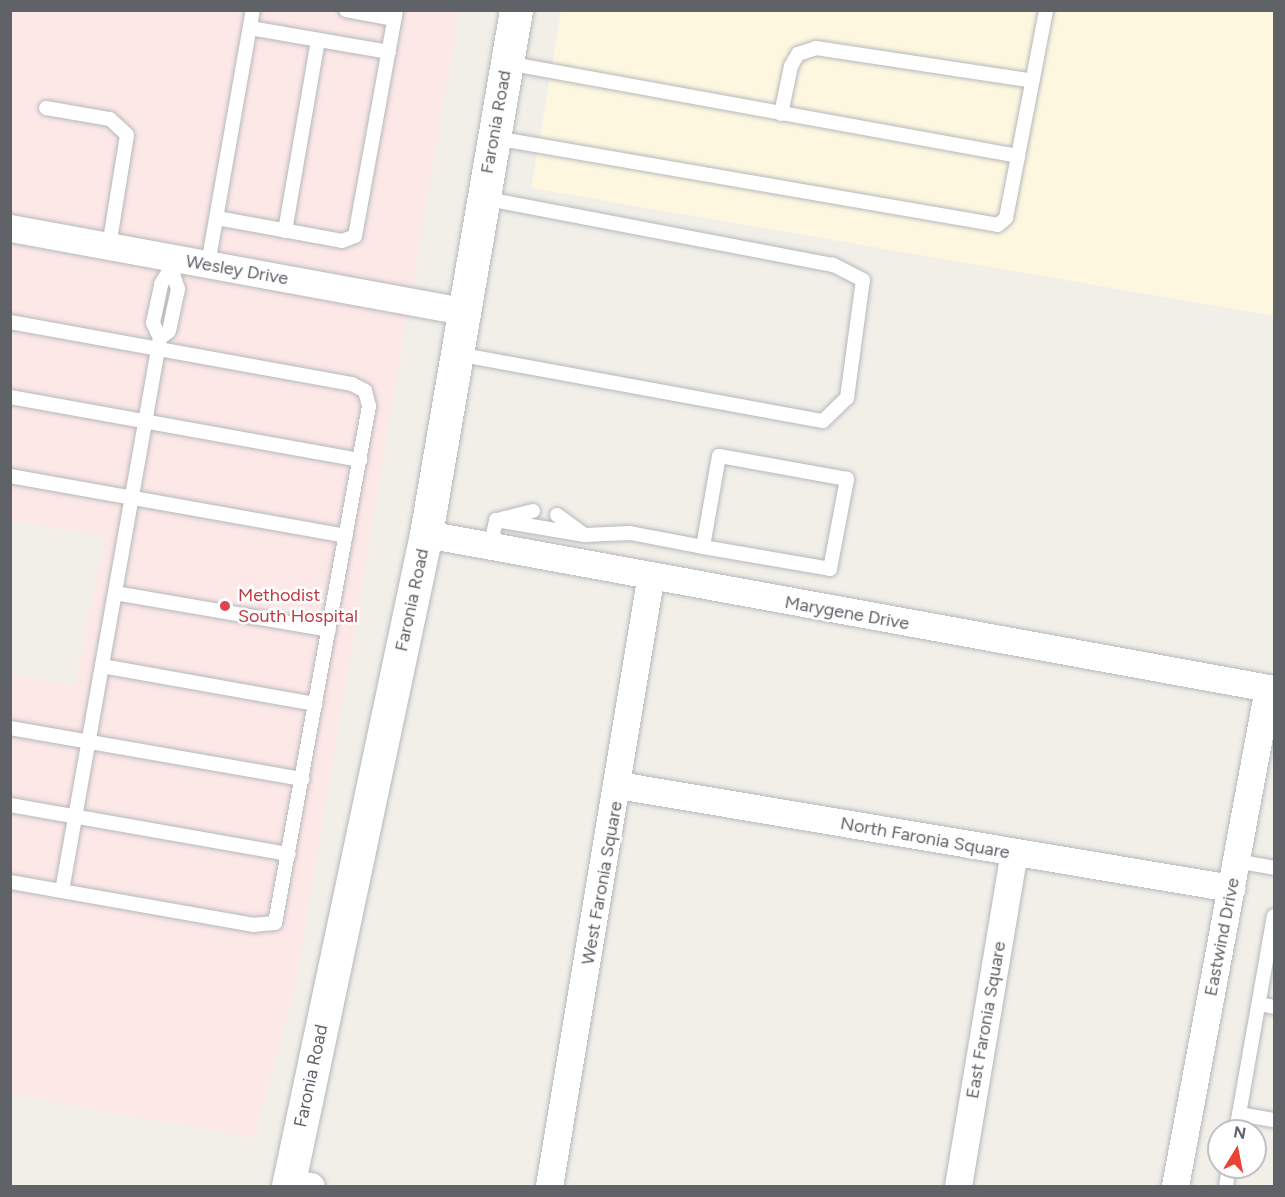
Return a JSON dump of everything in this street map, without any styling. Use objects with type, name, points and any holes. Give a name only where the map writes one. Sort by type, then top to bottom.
[{"type":"street","name":"Faronia Road","points":[[296,1185],[426,534],[516,10]]},
{"type":"street","name":"Wesley Drive","points":[[10,228],[109,246],[174,265],[208,264],[464,311]]},
{"type":"street","name":"Marygene Drive","points":[[426,534],[650,579],[1268,688]]},
{"type":"street","name":"West Faronia Square","points":[[549,1186],[618,785],[650,579]]},
{"type":"street","name":"Eastwind Drive","points":[[1175,1186],[1268,688]]},
{"type":"street","name":"North Faronia Square","points":[[618,785],[1014,854],[1232,888]]},
{"type":"street","name":"East Faronia Square","points":[[958,1186],[1014,854]]},
{"type":"lane","points":[[208,264],[253,10]]},
{"type":"lane","points":[[217,218],[346,241],[357,233],[395,15],[346,10]]},
{"type":"lane","points":[[493,138],[998,225],[1006,218],[1046,10]]},
{"type":"lane","points":[[250,28],[389,52]]},
{"type":"lane","points":[[285,231],[318,40]]},
{"type":"lane","points":[[781,114],[791,66],[798,54],[816,48],[1033,81]]},
{"type":"lane","points":[[507,63],[1018,156]]},
{"type":"lane","points":[[46,108],[110,120],[127,135],[109,246]]},
{"type":"lane","points":[[457,354],[823,421],[834,416],[847,398],[863,280],[833,265],[483,198]]},
{"type":"lane","points":[[62,891],[159,343],[169,331],[178,290],[174,265]]},
{"type":"lane","points":[[10,322],[159,343],[359,386],[369,406],[278,916],[268,926],[10,882]]},
{"type":"lane","points":[[10,397],[360,460]]},
{"type":"lane","points":[[496,520],[585,535],[630,533],[703,547],[830,569],[847,478],[718,456],[703,547]]},
{"type":"lane","points":[[10,476],[346,536]]},
{"type":"lane","points":[[496,520],[533,511]]},
{"type":"lane","points":[[557,515],[585,535]]},
{"type":"lane","points":[[490,547],[496,520]]},
{"type":"lane","points":[[115,593],[329,630]]},
{"type":"lane","points":[[102,666],[316,704]]},
{"type":"lane","points":[[10,728],[303,779]]},
{"type":"lane","points":[[10,805],[290,854]]},
{"type":"lane","points":[[1236,861],[1275,868]]},
{"type":"lane","points":[[1238,1119],[1274,922]]},
{"type":"lane","points":[[1259,1004],[1275,1007]]},
{"type":"lane","points":[[1239,1114],[1275,1120]]},
{"type":"shaded area","name":"Methodist South Hospital","points":[[11,11],[459,11],[294,992],[254,1138],[11,1094],[10,675],[75,684],[105,537],[11,520]]},
{"type":"shaded area","points":[[561,11],[1274,11],[1274,316],[531,188]]},
{"type":"place","name":"Methodist South Hospital","points":[[225,606]]}]
